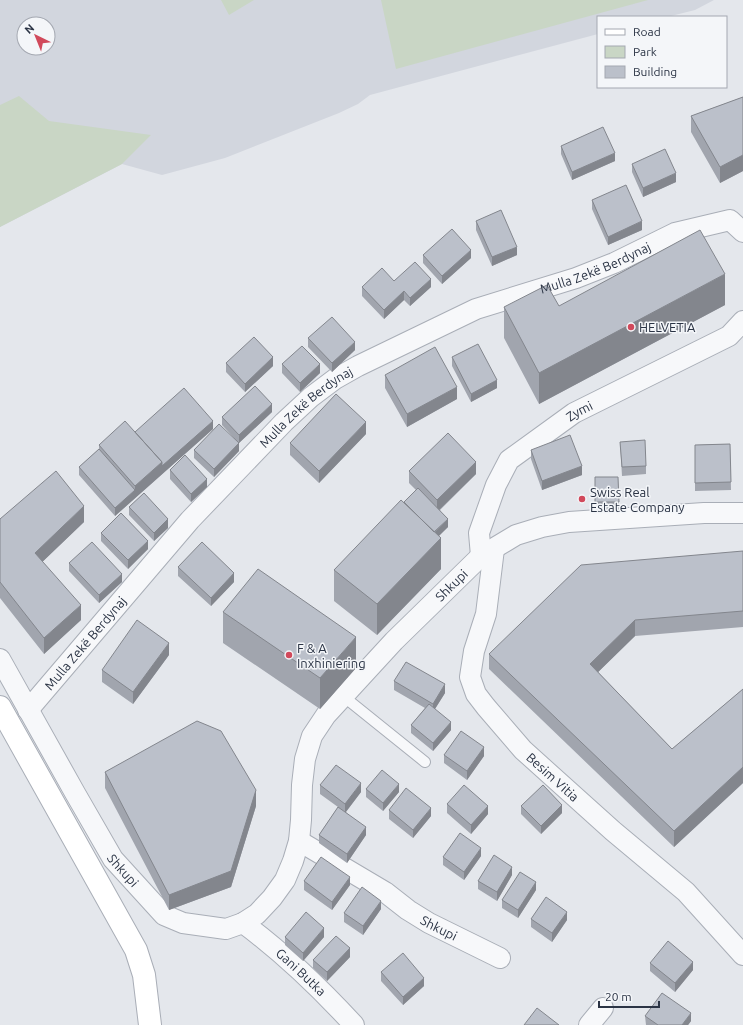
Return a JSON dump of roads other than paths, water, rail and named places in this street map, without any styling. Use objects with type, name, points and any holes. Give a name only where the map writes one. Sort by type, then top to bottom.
[{"type":"main road","name":"Shkupi","points":[[0,707],[136,950],[144,975],[150,1025]]},
{"type":"street","name":"Mulla Zekë Berdynaj","points":[[28,710],[190,520],[284,422],[311,397],[335,379],[358,366],[476,309],[576,278],[614,263],[675,232],[730,220],[743,232]]},
{"type":"street","name":"Zymi","points":[[487,552],[479,533],[496,485],[509,460],[574,413],[729,336],[743,321]]},
{"type":"street","name":"Shkupi","points":[[0,659],[74,793],[113,859],[164,915],[183,924],[226,929],[243,923],[257,914],[272,898],[285,880],[299,841],[305,759],[312,736],[326,714],[394,641],[487,552],[516,536],[542,527],[569,522],[696,513],[743,513]]},
{"type":"street","name":"Besim Vitia","points":[[487,552],[486,614],[474,651],[470,677],[476,694],[523,750],[613,831],[686,892],[743,955]]},
{"type":"street","name":"Shkupi","points":[[299,841],[385,892],[408,910],[429,923],[500,958]]},
{"type":"street","name":"Gani Butka","points":[[243,923],[271,944],[295,965],[322,990],[354,1025]]},
{"type":"street","points":[[589,1025],[604,1008]]},
{"type":"lane","points":[[343,696],[425,762]]},
{"type":"place","name":"HELVETIA","points":[[631,327]]},
{"type":"place","name":"Swiss Real Estate Company","points":[[582,499]]},
{"type":"place","name":"F & A Inxhiniering","points":[[289,655]]}]
